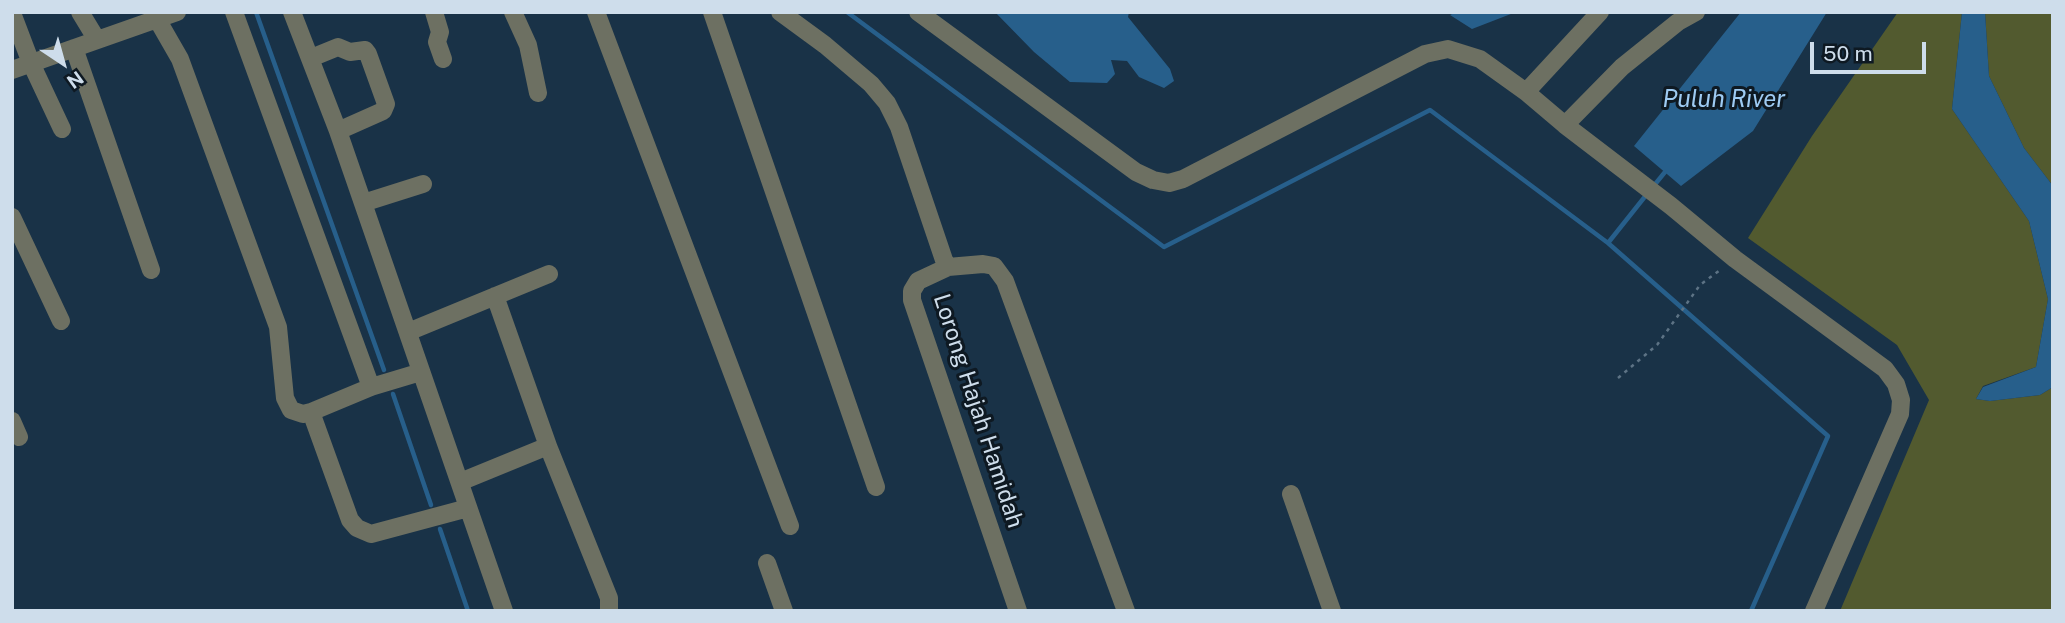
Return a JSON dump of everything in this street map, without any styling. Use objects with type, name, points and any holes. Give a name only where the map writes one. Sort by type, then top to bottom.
[{"type":"street","points":[[80,12],[97,40]]},
{"type":"street","points":[[12,70],[155,16],[177,12]]},
{"type":"street","points":[[234,12],[371,387]]},
{"type":"street","points":[[292,12],[338,131],[504,611]]},
{"type":"street","points":[[434,12],[440,32],[437,42],[443,59]]},
{"type":"street","points":[[513,12],[528,45],[538,93]]},
{"type":"street","points":[[596,12],[790,526]]},
{"type":"street","points":[[712,12],[876,487]]},
{"type":"street","name":"Lorong Hajah Hamidah","points":[[780,12],[870,84],[887,103],[899,127],[948,267],[918,281],[912,291],[912,300],[1018,611]]},
{"type":"street","points":[[918,12],[1136,172],[1153,180],[1169,183],[1183,179],[1425,54],[1448,49],[1480,59],[1526,92],[1735,259],[1885,369],[1896,384],[1901,400],[1900,414],[1814,611]]},
{"type":"street","points":[[1526,92],[1600,12]]},
{"type":"street","points":[[1565,125],[1622,67],[1678,22],[1696,12]]},
{"type":"street","points":[[12,13],[31,63],[62,129]]},
{"type":"street","points":[[155,16],[180,60],[278,327],[285,398],[291,410],[296,414],[311,412],[371,387],[421,372]]},
{"type":"street","points":[[311,58],[338,47],[350,52],[365,50],[368,54],[386,104],[383,111],[338,131]]},
{"type":"street","points":[[74,48],[151,270]]},
{"type":"street","points":[[362,203],[423,184]]},
{"type":"street","points":[[12,217],[61,321]]},
{"type":"street","points":[[948,267],[983,264],[994,266],[1005,281],[1126,611]]},
{"type":"street","points":[[408,332],[549,274]]},
{"type":"street","points":[[495,296],[548,446],[609,598],[609,611]]},
{"type":"street","points":[[311,412],[350,520],[357,528],[371,534],[468,508]]},
{"type":"street","points":[[460,482],[548,446]]},
{"type":"street","points":[[1291,494],[1332,611]]},
{"type":"street","points":[[767,563],[784,611]]},
{"type":"path","points":[[1618,378],[1657,345],[1700,285],[1735,259]]},
{"type":"green space","points":[[1898,12],[1962,12],[1952,109],[2029,221],[2048,299],[2036,367],[1983,386],[1976,399],[1990,401],[2040,395],[2053,387],[2053,611],[1840,611],[1929,400],[1897,345],[1748,238],[1812,136]]},
{"type":"green space","points":[[1985,12],[2053,12],[2053,186],[2024,148],[1989,76]]},
{"type":"water","points":[[995,12],[1129,12],[1128,17],[1170,69],[1174,81],[1164,88],[1139,77],[1127,61],[1111,60],[1115,74],[1107,83],[1070,82],[1034,52]]},
{"type":"water","points":[[1456,12],[1516,12],[1472,29],[1450,15]]},
{"type":"water","name":"Puluh River","points":[[1741,12],[1827,12],[1753,131],[1681,186],[1634,146]]},
{"type":"water","points":[[1962,12],[1985,12],[1989,76],[2024,148],[2053,186],[2053,387],[2040,395],[1990,401],[1976,399],[1983,387],[2036,367],[2048,299],[2029,221],[1952,109]]},
{"type":"waterway","points":[[256,12],[384,370]]},
{"type":"waterway","points":[[847,12],[1164,247],[1430,110],[1608,243],[1828,436],[1751,611]]},
{"type":"waterway","points":[[1652,188],[1665,172]]},
{"type":"waterway","points":[[1608,243],[1647,194]]},
{"type":"waterway","points":[[393,394],[431,505]]},
{"type":"waterway","points":[[440,529],[468,611]]}]
